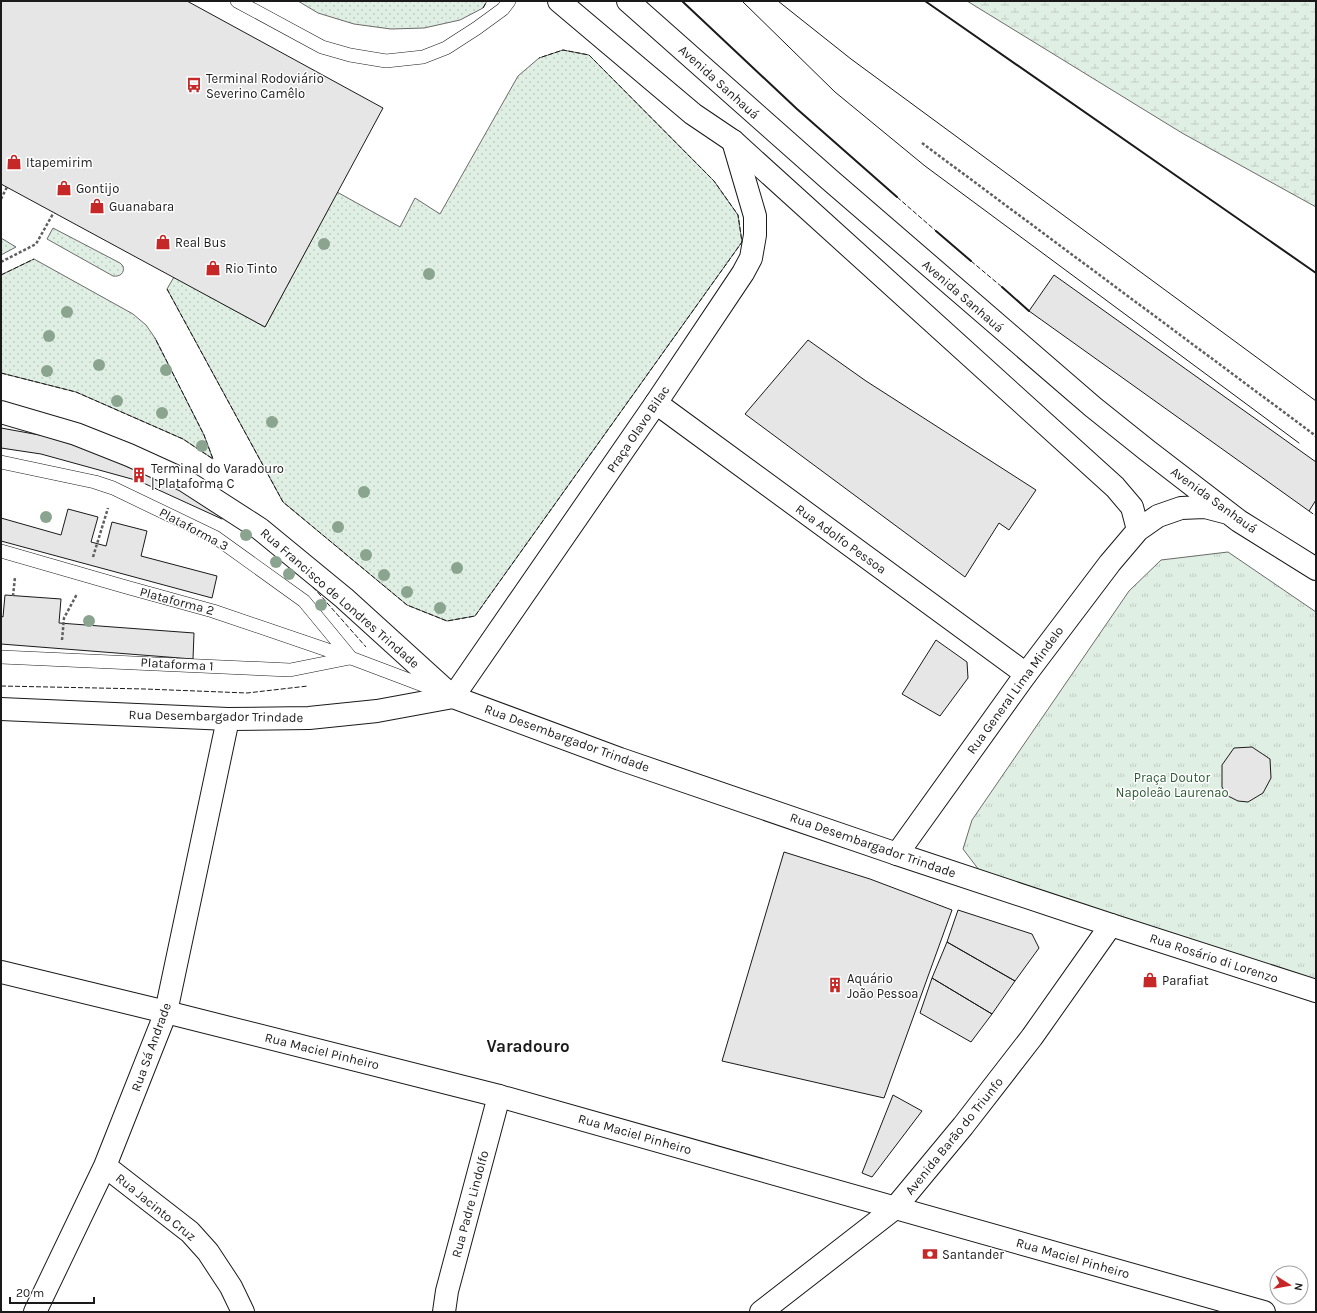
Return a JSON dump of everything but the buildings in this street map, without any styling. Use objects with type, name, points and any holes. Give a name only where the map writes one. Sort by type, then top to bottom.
[{"type":"main road","points":[[559,1],[693,114],[733,141],[1115,487],[1132,507],[1138,530]]},
{"type":"main road","name":"Avenida Sanhauá","points":[[628,1],[1042,365],[1148,451],[1239,521],[1316,569]]},
{"type":"main road","name":"Praça Olavo Bilac","points":[[454,696],[656,403],[751,258],[755,235],[755,216],[733,141]]},
{"type":"main road","name":"Rua Adolfo Pessoa","points":[[656,403],[1026,674]]},
{"type":"main road","name":"Rua Francisco de Londres Trindade","points":[[1,412],[76,434],[129,455],[184,480],[260,529],[344,598],[454,696]]},
{"type":"main road","name":"Rua General Lima Mindelo","points":[[897,854],[1026,674],[1110,563],[1138,530],[1158,516],[1181,508],[1205,507],[1228,512]]},
{"type":"main road","name":"Rua Desembargador Trindade","points":[[1,709],[228,719],[309,718],[377,711],[454,696],[620,758],[897,854],[1111,925]]},
{"type":"main road","name":"Rua Sá Andrade","points":[[36,1312],[105,1166],[166,1012],[228,719]]},
{"type":"main road","name":"Rua Rosário di Lorenzo","points":[[1111,925],[1316,991]]},
{"type":"main road","name":"Avenida Barão do Triunfo","points":[[761,1312],[895,1208],[963,1126],[1032,1037],[1111,925]]},
{"type":"main road","name":"Rua Maciel Pinheiro","points":[[1,972],[499,1096],[1264,1312]]},
{"type":"main road","name":"Rua Padre Lindolfo","points":[[444,1312],[447,1291],[499,1096]]},
{"type":"main road","name":"Rua Jacinto Cruz","points":[[105,1166],[190,1232],[208,1252],[231,1287],[243,1312]]},
{"type":"lane","points":[[237,1],[322,47],[350,55],[386,61],[422,57],[446,48],[503,9],[509,1]]},
{"type":"lane","name":"Plataforma 3","points":[[1,462],[95,482],[113,488],[215,537],[304,601],[351,658]]},
{"type":"lane","name":"Plataforma 2","points":[[1,551],[213,611],[351,658],[454,696]]},
{"type":"lane","name":"Plataforma 1","points":[[1,657],[290,670],[351,658]]},
{"type":"path","points":[[922,143],[1316,436]]},
{"type":"path","points":[[1,199],[7,187]]},
{"type":"path","points":[[1,262],[36,244],[54,212]]},
{"type":"green space","points":[[298,1],[487,1],[483,8],[460,20],[424,28],[391,29],[354,24],[318,13]]},
{"type":"green space","points":[[967,1],[1316,1],[1316,207],[1182,133]]},
{"type":"green space","points":[[563,50],[589,55],[714,181],[738,215],[742,242],[475,616],[447,621],[407,605],[283,502],[167,289],[174,277],[265,327],[337,192],[400,227],[415,198],[440,214],[518,76],[539,58]]},
{"type":"green space","points":[[53,228],[120,263],[123,266],[123,273],[118,276],[113,276],[47,239]]},
{"type":"green space","points":[[1,238],[16,247],[1,255]]},
{"type":"green space","points":[[34,259],[133,314],[146,325],[155,338],[204,435],[213,459],[183,439],[76,392],[1,373],[1,275]]},
{"type":"green space","name":"Praça Doutor Napoleão Laurenao","points":[[1228,552],[1316,612],[1316,980],[1134,924],[979,870],[963,849],[972,820],[1129,591],[1161,560]]},
{"type":"tram line","points":[[742,1],[835,92],[925,166],[1299,443]]},
{"type":"tram line","points":[[778,1],[851,59],[1316,401]]},
{"type":"fence","points":[[483,8],[487,1]]},
{"type":"fence","points":[[167,289],[283,502],[407,605],[447,621],[475,616],[742,242],[738,215],[714,181],[589,55],[563,50],[539,58]]},
{"type":"fence","points":[[897,197],[936,231]]},
{"type":"fence","points":[[1,275],[34,259]]},
{"type":"fence","points":[[971,261],[1002,287]]},
{"type":"fence","points":[[1,373],[76,392],[183,439],[213,459],[204,435],[155,338]]},
{"type":"fence","points":[[1309,511],[1316,516]]},
{"type":"fence","points":[[313,587],[366,647]]},
{"type":"fence","points":[[1,686],[247,693],[308,686]]},
{"type":"wall","points":[[682,1],[797,109],[897,197]]},
{"type":"wall","points":[[925,1],[1316,273]]},
{"type":"wall","points":[[936,231],[971,261]]},
{"type":"wall","points":[[1002,287],[1029,311]]},
{"type":"place","name":"Terminal Rodoviário Severino Camêlo","points":[[194,85]]},
{"type":"place","name":"Itapemirim","points":[[14,162]]},
{"type":"place","name":"Gontijo","points":[[64,188]]},
{"type":"place","name":"Guanabara","points":[[97,206]]},
{"type":"place","name":"Real Bus","points":[[163,242]]},
{"type":"place","name":"Rio Tinto","points":[[213,268]]},
{"type":"place","name":"Terminal do Varadouro | Plataforma C","points":[[139,475]]},
{"type":"place","name":"Parafiat","points":[[1150,980]]},
{"type":"place","name":"Aquário João Pessoa","points":[[835,985]]},
{"type":"place","name":"Santander","points":[[930,1254]]},
{"type":"district","name":"Varadouro","points":[[528,1046]]}]
